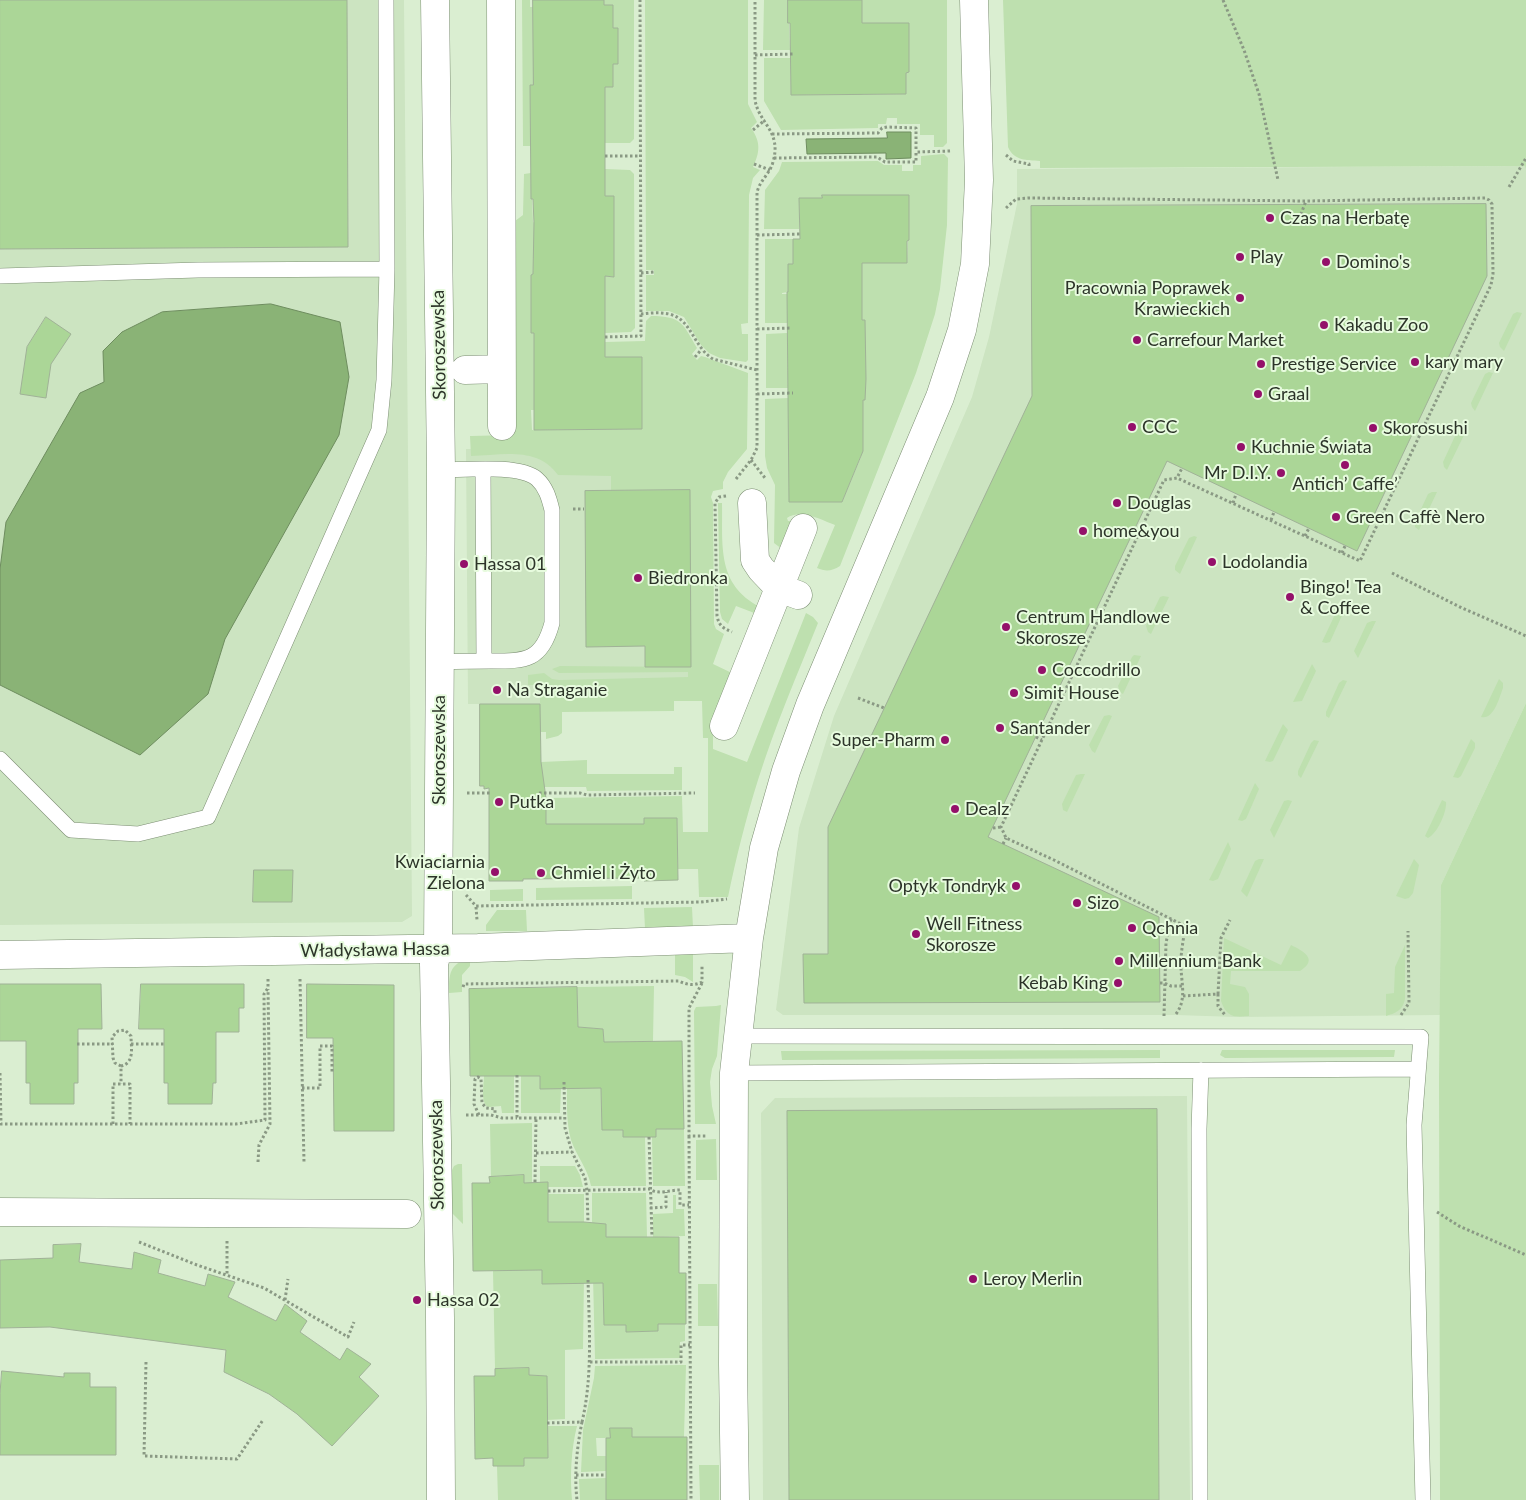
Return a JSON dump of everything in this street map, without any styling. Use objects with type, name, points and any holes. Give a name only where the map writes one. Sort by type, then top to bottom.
[{"type":"street","name":"Skoroszewska","points":[[435,0],[452,371],[441,470],[438,949],[434,964],[440,1327],[440,1500]]},
{"type":"street","points":[[500,0],[502,426]]},
{"type":"street","points":[[735,1500],[734,1073],[749,938],[764,848],[786,771],[810,705],[940,397],[962,330],[975,264],[979,180],[974,0]]},
{"type":"street","points":[[452,371],[501,370]]},
{"type":"street","points":[[742,500],[755,560],[761,569],[789,592]]},
{"type":"street","points":[[724,726],[789,592],[803,528]]},
{"type":"street","name":"Władysława Hassa","points":[[0,955],[438,949],[749,938]]},
{"type":"street","points":[[0,1212],[407,1214]]},
{"type":"lane","points":[[0,759],[71,830],[138,834],[208,817],[379,430],[384,380],[387,269],[386,0]]},
{"type":"lane","points":[[0,276],[198,270],[387,269]]},
{"type":"lane","points":[[440,662],[519,661],[530,657],[541,648],[549,635],[552,623],[552,510],[548,494],[535,477],[526,472],[509,469],[441,470]]},
{"type":"lane","points":[[483,470],[484,661]]},
{"type":"lane","points":[[737,1036],[1420,1036],[1414,1125],[1423,1500]]},
{"type":"lane","points":[[734,1073],[1418,1069]]},
{"type":"lane","points":[[1200,1500],[1199,1129],[1201,1070]]},
{"type":"path","points":[[605,337],[641,336],[640,0]]},
{"type":"path","points":[[734,483],[755,455],[757,439],[757,194],[760,183],[770,170],[774,158],[775,144],[765,120],[756,106],[755,100],[755,0]]},
{"type":"path","points":[[1223,0],[1244,50],[1258,94],[1278,180]]},
{"type":"path","points":[[755,55],[793,54]]},
{"type":"path","points":[[753,130],[765,120]]},
{"type":"path","points":[[772,134],[878,133],[882,128],[887,127],[916,128],[916,162],[885,162],[877,157],[774,158]]},
{"type":"path","points":[[916,152],[954,151],[954,160]]},
{"type":"path","points":[[605,156],[640,156]]},
{"type":"path","points":[[1509,187],[1526,158]]},
{"type":"path","points":[[754,164],[770,170]]},
{"type":"path","points":[[1001,827],[1164,480],[1177,478],[1360,561],[1448,372],[1491,285],[1493,274],[1492,204],[1485,198],[1272,202],[1029,196],[1016,199],[1005,209],[1004,214]]},
{"type":"path","points":[[1299,219],[1306,201]]},
{"type":"path","points":[[756,235],[801,234]]},
{"type":"path","points":[[641,273],[654,272]]},
{"type":"path","points":[[641,314],[669,314],[682,319],[701,350],[712,359],[757,370]]},
{"type":"path","points":[[1466,319],[1473,322]]},
{"type":"path","points":[[757,329],[792,328]]},
{"type":"path","points":[[1455,344],[1461,346]]},
{"type":"path","points":[[695,357],[701,350]]},
{"type":"path","points":[[1442,370],[1448,372]]},
{"type":"path","points":[[757,394],[793,393]]},
{"type":"path","points":[[1406,447],[1412,450]]},
{"type":"path","points":[[1177,478],[1182,468]]},
{"type":"path","points":[[1389,483],[1395,486]]},
{"type":"path","points":[[1233,503],[1236,494]]},
{"type":"path","points":[[734,633],[718,624],[716,616],[716,503],[719,497],[742,500]]},
{"type":"path","points":[[1271,520],[1274,512]]},
{"type":"path","points":[[1140,518],[1145,520]]},
{"type":"path","points":[[1369,526],[1375,528]]},
{"type":"path","points":[[1305,536],[1309,528]]},
{"type":"path","points":[[1127,545],[1132,548]]},
{"type":"path","points":[[1342,553],[1346,546]]},
{"type":"path","points":[[1392,572],[1462,608],[1526,636]]},
{"type":"path","points":[[1104,595],[1109,597]]},
{"type":"path","points":[[1073,659],[1079,661]]},
{"type":"path","points":[[1063,681],[1069,684]]},
{"type":"path","points":[[858,698],[884,708]]},
{"type":"path","points":[[1048,711],[1055,714]]},
{"type":"path","points":[[1036,737],[1042,740]]},
{"type":"path","points":[[1018,775],[1024,777]]},
{"type":"path","points":[[464,793],[491,793]]},
{"type":"path","points":[[539,793],[580,793],[587,795],[695,794]]},
{"type":"path","points":[[999,814],[1006,817]]},
{"type":"path","points":[[992,828],[1001,827]]},
{"type":"path","points":[[1001,827],[1006,838],[1185,926],[1181,962],[1183,996],[1181,1008],[1176,1015]]},
{"type":"path","points":[[1003,844],[1006,838]]},
{"type":"path","points":[[1051,866],[1054,860]]},
{"type":"path","points":[[1088,884],[1090,878]]},
{"type":"path","points":[[1105,892],[1108,887]]},
{"type":"path","points":[[476,906],[478,928]]},
{"type":"path","points":[[1164,1013],[1166,952],[1171,919]]},
{"type":"path","points":[[1229,1018],[1222,1013],[1218,1006],[1218,994],[1221,938],[1230,920]]},
{"type":"path","points":[[1399,1017],[1406,1010],[1409,1003],[1408,931]]},
{"type":"path","points":[[1160,953],[1166,952]]},
{"type":"path","points":[[691,1500],[689,1008],[702,982],[702,964]]},
{"type":"path","points":[[464,984],[679,981],[691,985],[702,982]]},
{"type":"path","points":[[1160,983],[1182,986]]},
{"type":"path","points":[[300,984],[304,1162]]},
{"type":"path","points":[[0,1073],[1,1124],[236,1124],[265,1120],[264,994],[268,986],[270,1124],[259,1145],[258,1162]]},
{"type":"path","points":[[1183,996],[1218,994]]},
{"type":"path","points":[[125,1030],[131,1036],[131,1044],[130,1061],[126,1065],[121,1066],[115,1063],[112,1037],[118,1031],[125,1030]]},
{"type":"path","points":[[78,1044],[113,1044]]},
{"type":"path","points":[[131,1044],[166,1044]]},
{"type":"path","points":[[302,1088],[320,1088],[320,1046],[332,1046],[332,1073]]},
{"type":"path","points":[[121,1066],[121,1084]]},
{"type":"path","points":[[517,1118],[518,1075]]},
{"type":"path","points":[[478,1115],[474,1104],[476,1079],[478,1077],[481,1079],[482,1103],[486,1108],[495,1109],[495,1115]]},
{"type":"path","points":[[564,1082],[564,1118],[567,1140],[580,1165],[587,1190],[588,1222]]},
{"type":"path","points":[[113,1124],[113,1084],[130,1084],[130,1124]]},
{"type":"path","points":[[466,1115],[495,1115],[502,1118],[564,1118]]},
{"type":"path","points":[[536,1118],[536,1182]]},
{"type":"path","points":[[689,1136],[734,1135]]},
{"type":"path","points":[[649,1137],[652,1237]]},
{"type":"path","points":[[536,1153],[572,1152]]},
{"type":"path","points":[[548,1191],[650,1189],[654,1192],[666,1192],[680,1190],[680,1205],[689,1205]]},
{"type":"path","points":[[650,1208],[666,1207],[666,1192]]},
{"type":"path","points":[[1416,1199],[1459,1226],[1526,1255]]},
{"type":"path","points":[[227,1240],[227,1276]]},
{"type":"path","points":[[138,1242],[264,1288],[348,1337],[354,1322]]},
{"type":"path","points":[[577,1500],[578,1446],[588,1387],[590,1362],[588,1278]]},
{"type":"path","points":[[285,1300],[288,1279]]},
{"type":"path","points":[[590,1362],[681,1362],[681,1345],[690,1344]]},
{"type":"path","points":[[146,1362],[144,1456],[237,1460],[264,1420]]},
{"type":"path","points":[[547,1423],[582,1422]]},
{"type":"path","points":[[576,1475],[606,1475]]},
{"type":"shaded area","points":[[0,0],[404,0],[412,916],[402,922],[0,925]]},
{"type":"shaded area","points":[[522,0],[530,0],[530,7],[533,7],[531,146],[523,146]]},
{"type":"shaded area","points":[[604,0],[634,0],[634,139],[630,143],[605,143],[605,87],[613,87],[613,64],[618,64],[618,28],[613,28],[613,5],[604,5]]},
{"type":"shaded area","points":[[645,0],[748,0],[748,104],[757,122],[751,128],[758,143],[757,157],[753,167],[760,170],[753,178],[749,195],[748,323],[741,324],[742,334],[748,334],[748,360],[746,362],[720,358],[709,353],[701,345],[684,317],[669,311],[646,311],[646,275],[654,275],[654,270],[646,270]]},
{"type":"shaded area","points":[[764,0],[788,0],[790,50],[763,50]]},
{"type":"shaded area","points":[[862,0],[947,0],[947,143],[943,147],[934,147],[934,135],[920,135],[920,124],[897,124],[897,118],[887,118],[886,124],[878,124],[878,128],[781,130],[764,101],[764,58],[790,58],[791,95],[849,95],[860,91],[862,95],[906,94],[906,73],[909,72],[862,23]]},
{"type":"shaded area","points":[[1003,0],[1526,0],[1526,169],[1525,166],[1040,168],[1040,161],[1017,157],[1008,147]]},
{"type":"shaded area","points":[[887,132],[911,132],[911,158],[886,159],[886,153],[807,154],[806,139],[887,138]]},
{"type":"shaded area","points":[[944,154],[948,158],[947,225],[940,289],[935,314],[916,373],[840,566],[834,569],[823,570],[817,568],[835,525],[811,516],[792,515],[787,518],[788,521],[792,521],[782,549],[774,543],[775,485],[767,468],[765,456],[765,399],[789,398],[789,502],[842,502],[861,457],[863,400],[865,400],[865,321],[862,320],[862,263],[907,263],[909,214],[907,214],[907,197],[909,195],[823,195],[822,198],[799,199],[799,229],[764,229],[765,190],[779,171],[782,162],[878,161],[884,165],[902,165],[902,171],[913,171],[913,165],[921,165],[921,156]]},
{"type":"shaded area","points":[[1526,166],[1526,703],[1441,885],[1440,1015],[1236,1017],[1176,1015],[783,1015],[776,1010],[799,828],[834,716],[972,397],[989,337],[1017,204],[1017,169]]},
{"type":"shaded area","points":[[605,169],[630,170],[634,174],[635,328],[631,332],[605,333],[605,276],[613,277],[605,196]]},
{"type":"shaded area","points":[[531,173],[533,222],[536,223],[533,274],[531,275],[531,333],[537,333],[534,358],[534,410],[531,410],[532,430],[642,429],[642,357],[605,357],[605,342],[645,341],[646,321],[651,316],[661,316],[680,323],[697,348],[692,354],[697,360],[701,356],[705,357],[748,373],[747,449],[728,472],[723,482],[723,489],[713,491],[711,497],[713,503],[714,624],[716,629],[724,634],[713,664],[734,674],[713,725],[713,749],[747,762],[806,613],[818,623],[786,701],[765,760],[745,823],[728,897],[699,897],[698,869],[678,869],[677,818],[644,818],[644,824],[546,824],[546,798],[682,796],[683,832],[708,832],[708,738],[703,738],[702,701],[674,701],[674,711],[562,712],[562,733],[546,739],[546,732],[540,732],[540,685],[528,685],[528,675],[544,673],[552,679],[559,680],[688,677],[688,672],[559,673],[552,669],[560,666],[691,667],[611,491],[611,476],[558,475],[550,466],[540,460],[518,454],[471,456],[470,436],[513,435],[515,221],[523,215],[524,174]]},
{"type":"shaded area","points":[[765,239],[793,239],[793,264],[789,264],[788,292],[782,293],[789,294],[789,323],[765,323]]},
{"type":"shaded area","points":[[271,304],[340,322],[349,377],[339,435],[225,639],[208,694],[140,755],[0,685],[0,569],[6,522],[80,393],[104,382],[103,351],[122,332],[162,312]]},
{"type":"shaded area","points":[[1517,312],[1522,313],[1504,351],[1499,343],[1513,314]]},
{"type":"shaded area","points":[[787,333],[788,388],[766,388],[766,334]]},
{"type":"shaded area","points":[[1493,373],[1475,411],[1471,403],[1485,374]]},
{"type":"shaded area","points":[[1460,432],[1465,433],[1447,470],[1443,462],[1456,434]]},
{"type":"shaded area","points":[[466,449],[706,449],[707,679],[540,685],[540,704],[468,704]]},
{"type":"shaded area","points":[[1437,492],[1419,530],[1415,527],[1415,522],[1428,494]]},
{"type":"shaded area","points":[[718,503],[722,503],[723,548],[729,575],[736,587],[746,598],[760,607],[757,614],[736,606],[728,624],[722,619],[720,612]]},
{"type":"shaded area","points":[[1197,537],[1180,574],[1175,570],[1175,566],[1189,538]]},
{"type":"shaded area","points":[[1160,597],[1169,597],[1151,634],[1146,626]]},
{"type":"shaded area","points":[[1340,604],[1344,611],[1330,642],[1322,642]]},
{"type":"shaded area","points":[[1376,621],[1358,658],[1354,651],[1367,623]]},
{"type":"shaded area","points":[[1134,655],[1141,656],[1123,694],[1118,686]]},
{"type":"shaded area","points":[[1312,664],[1316,671],[1302,701],[1293,702]]},
{"type":"shaded area","points":[[1499,679],[1503,683],[1503,688],[1493,712],[1486,717],[1481,717]]},
{"type":"shaded area","points":[[1343,680],[1347,681],[1329,718],[1326,716],[1326,712],[1339,683]]},
{"type":"shaded area","points":[[1526,703],[1526,1500],[1440,1500],[1439,1079],[1441,885]]},
{"type":"shaded area","points":[[1104,716],[1112,716],[1095,753],[1089,745]]},
{"type":"shaded area","points":[[1283,724],[1288,730],[1273,761],[1265,761]]},
{"type":"shaded area","points":[[1471,739],[1475,743],[1475,748],[1461,776],[1458,778],[1453,777]]},
{"type":"shaded area","points":[[1314,740],[1319,741],[1301,778],[1298,775],[1298,771]]},
{"type":"shaded area","points":[[587,760],[587,774],[674,774],[674,767],[682,767],[682,790],[587,791],[586,787],[540,787],[541,762]]},
{"type":"shaded area","points":[[1085,774],[1067,812],[1063,810],[1062,804],[1076,775]]},
{"type":"shaded area","points":[[1255,783],[1259,789],[1246,819],[1238,820]]},
{"type":"shaded area","points":[[1442,800],[1446,802],[1443,817],[1435,832],[1428,838],[1425,836]]},
{"type":"shaded area","points":[[1284,801],[1292,801],[1274,838],[1270,830]]},
{"type":"shaded area","points":[[1228,842],[1231,849],[1218,879],[1209,880]]},
{"type":"shaded area","points":[[1264,859],[1247,897],[1241,891],[1255,861]]},
{"type":"shaded area","points":[[1414,859],[1419,865],[1413,893],[1409,898],[1405,899],[1396,896]]},
{"type":"shaded area","points":[[632,886],[632,899],[536,900],[536,888]]},
{"type":"shaded area","points":[[523,889],[523,901],[490,901],[490,890]]},
{"type":"shaded area","points":[[692,907],[693,928],[645,929],[644,908]]},
{"type":"shaded area","points":[[497,910],[526,910],[527,931],[486,931],[486,925]]},
{"type":"shaded area","points":[[1224,938],[1281,965],[1291,945],[1307,956],[1309,959],[1308,963],[1300,971],[1231,971],[1230,984],[1245,987],[1249,994],[1249,1016],[1232,1015],[1226,1011],[1221,1001]]},
{"type":"shaded area","points":[[1405,945],[1404,1003],[1393,1014],[1386,1016],[1386,994],[1394,993],[1395,967]]},
{"type":"shaded area","points":[[675,952],[693,952],[693,982],[685,977],[675,975]]},
{"type":"shaded area","points":[[470,958],[470,966],[462,975],[462,992],[449,993],[449,980],[454,967],[463,960]]},
{"type":"shaded area","points":[[654,986],[653,1041],[613,1042],[604,1047],[603,1029],[578,1027],[577,987]]},
{"type":"shaded area","points":[[721,1005],[717,1056],[710,1082],[716,1124],[695,1124],[694,1011],[696,1007]]},
{"type":"shaded area","points":[[1160,1050],[1160,1058],[782,1060],[781,1051]]},
{"type":"shaded area","points":[[1222,1050],[1395,1050],[1394,1057],[1225,1058],[1220,1055]]},
{"type":"shaded area","points":[[514,1075],[514,1113],[502,1113],[501,1106],[489,1107],[486,1105],[483,1098],[484,1076]]},
{"type":"shaded area","points":[[521,1075],[540,1075],[561,1088],[560,1113],[521,1113]]},
{"type":"shaded area","points":[[567,1082],[583,1088],[601,1088],[602,1130],[623,1130],[624,1137],[645,1137],[646,1186],[591,1186],[569,1133]]},
{"type":"shaded area","name":"Leroy Merlin","points":[[1187,1096],[1190,1500],[763,1500],[761,1113],[775,1098]]},
{"type":"shaded area","points":[[532,1123],[532,1183],[524,1183],[523,1175],[491,1177],[490,1124]]},
{"type":"shaded area","points":[[656,1129],[684,1129],[685,1186],[653,1186],[652,1136]]},
{"type":"shaded area","points":[[716,1139],[717,1180],[696,1180],[696,1140]]},
{"type":"shaded area","points":[[462,1164],[463,1224],[451,1212],[450,1174],[454,1166]]},
{"type":"shaded area","points":[[540,1166],[575,1166],[583,1187],[548,1187],[548,1182],[540,1183]]},
{"type":"shaded area","points":[[592,1193],[646,1193],[647,1237],[616,1237],[606,1243],[592,1222]]},
{"type":"shaded area","points":[[548,1194],[584,1194],[584,1222],[539,1224],[545,1200],[548,1200]]},
{"type":"shaded area","points":[[673,1195],[676,1195],[676,1209],[684,1209],[685,1236],[653,1237],[653,1214],[673,1213]]},
{"type":"shaded area","points":[[542,1270],[584,1277],[583,1349],[565,1350],[565,1419],[547,1420],[547,1376],[529,1375],[529,1368],[495,1369],[493,1271]]},
{"type":"shaded area","points":[[593,1277],[603,1278],[626,1325],[626,1332],[658,1331],[658,1324],[685,1324],[685,1341],[680,1342],[680,1358],[595,1359]]},
{"type":"shaded area","points":[[698,1284],[717,1284],[718,1326],[698,1326]]},
{"type":"shaded area","points":[[686,1365],[684,1437],[632,1437],[610,1428],[610,1438],[596,1438],[597,1456],[606,1456],[606,1471],[581,1472],[583,1430],[595,1366]]},
{"type":"shaded area","points":[[547,1426],[577,1426],[573,1444],[572,1500],[498,1500],[497,1466],[524,1466],[524,1458],[548,1458]]},
{"type":"shaded area","points":[[699,1465],[719,1465],[719,1500],[700,1500]]},
{"type":"shaded area","points":[[606,1478],[606,1500],[580,1500],[579,1479]]},
{"type":"building","points":[[0,0],[347,0],[348,247],[0,249]]},
{"type":"building","points":[[533,0],[604,0],[604,5],[613,5],[613,28],[618,28],[618,64],[613,64],[613,87],[605,87],[605,196],[614,196],[614,277],[605,276],[605,357],[642,357],[642,429],[534,430],[534,333],[531,333],[531,275],[533,274],[534,223],[533,199],[531,199],[530,85],[533,85]]},
{"type":"building","points":[[788,0],[862,0],[862,23],[909,23],[909,72],[906,73],[906,94],[791,95]]},
{"type":"building","points":[[822,195],[909,195],[907,263],[862,263],[862,320],[865,320],[866,379],[865,400],[863,400],[863,451],[842,502],[789,502],[788,264],[793,264],[793,239],[800,239],[799,198],[822,198]]},
{"type":"building","name":"Centrum Handlowe Skorosze","points":[[1486,204],[1487,276],[1357,551],[1167,461],[988,837],[1159,917],[1160,1002],[804,1003],[803,954],[828,954],[828,827],[1032,396],[1031,206]]},
{"type":"building","points":[[46,317],[71,334],[51,364],[46,398],[20,394],[27,347]]},
{"type":"building","name":"Biedronka","points":[[690,490],[691,667],[645,667],[645,646],[586,647],[585,491]]},
{"type":"building","points":[[480,704],[540,704],[541,762],[546,798],[546,824],[644,824],[644,818],[677,818],[678,880],[644,881],[644,878],[489,881],[489,788],[484,789],[484,786],[480,786]]},
{"type":"building","points":[[254,870],[293,870],[292,902],[253,902]]},
{"type":"building","points":[[0,984],[101,984],[102,1029],[78,1029],[78,1083],[74,1083],[74,1104],[30,1104],[30,1083],[26,1083],[26,1041],[0,1041]]},
{"type":"building","points":[[141,984],[244,984],[244,1008],[239,1008],[239,1032],[216,1032],[216,1083],[213,1083],[212,1104],[168,1104],[168,1083],[164,1083],[164,1029],[139,1029]]},
{"type":"building","points":[[307,984],[394,985],[394,1131],[334,1131],[333,1038],[307,1038]]},
{"type":"building","points":[[577,987],[578,1027],[603,1029],[604,1042],[682,1041],[684,1129],[656,1129],[656,1137],[623,1137],[623,1130],[602,1130],[601,1088],[540,1089],[540,1076],[470,1076],[469,989]]},
{"type":"building","name":"Leroy Merlin","points":[[1157,1109],[1159,1500],[789,1500],[787,1111]]},
{"type":"building","points":[[524,1175],[524,1183],[548,1182],[548,1222],[606,1224],[606,1237],[679,1237],[679,1273],[686,1273],[686,1324],[658,1324],[658,1331],[626,1332],[626,1325],[604,1325],[603,1283],[542,1284],[542,1270],[473,1271],[472,1183],[490,1183],[489,1177]]},
{"type":"building","points":[[81,1244],[79,1262],[132,1269],[134,1252],[161,1260],[158,1273],[205,1286],[208,1274],[235,1282],[228,1297],[276,1321],[285,1304],[307,1321],[300,1332],[340,1360],[347,1348],[371,1364],[359,1377],[379,1396],[332,1446],[297,1414],[269,1394],[224,1372],[226,1350],[50,1327],[0,1328],[0,1260],[53,1258],[53,1245]]},
{"type":"building","points":[[529,1368],[529,1375],[547,1376],[548,1458],[524,1458],[524,1466],[493,1466],[493,1458],[475,1459],[474,1376],[495,1376],[495,1369]]},
{"type":"building","points":[[2,1371],[64,1377],[64,1373],[90,1373],[90,1387],[116,1387],[116,1455],[0,1455]]},
{"type":"building","points":[[610,1428],[632,1428],[632,1437],[687,1437],[687,1500],[606,1500],[606,1438],[610,1438]]},
{"type":"place","name":"Czas na Herbatę","points":[[1270,218]]},
{"type":"place","name":"Play","points":[[1240,257]]},
{"type":"place","name":"Domino's","points":[[1326,262]]},
{"type":"place","name":"Pracownia Poprawek Krawieckich","points":[[1240,298]]},
{"type":"place","name":"Kakadu Zoo","points":[[1324,325]]},
{"type":"place","name":"Carrefour Market","points":[[1137,340]]},
{"type":"place","name":"kary mary","points":[[1415,362]]},
{"type":"place","name":"Prestige Service","points":[[1261,364]]},
{"type":"place","name":"Graal","points":[[1258,394]]},
{"type":"place","name":"CCC","points":[[1132,427]]},
{"type":"place","name":"Skorosushi","points":[[1373,428]]},
{"type":"place","name":"Kuchnie Świata","points":[[1241,447]]},
{"type":"place","name":"Antich’ Caffe’","points":[[1345,465]]},
{"type":"place","name":"Mr D.I.Y.","points":[[1281,473]]},
{"type":"place","name":"Douglas","points":[[1117,503]]},
{"type":"place","name":"Green Caffè Nero","points":[[1336,517]]},
{"type":"place","name":"home&you","points":[[1083,531]]},
{"type":"place","name":"Lodolandia","points":[[1212,562]]},
{"type":"place","name":"Hassa 01","points":[[464,564]]},
{"type":"place","name":"Biedronka","points":[[638,578]]},
{"type":"place","name":"Bingo! Tea & Coffee","points":[[1290,597]]},
{"type":"place","name":"Centrum Handlowe Skorosze","points":[[1006,627]]},
{"type":"place","name":"Coccodrillo","points":[[1042,670]]},
{"type":"place","name":"Na Straganie","points":[[497,690]]},
{"type":"place","name":"Simit House","points":[[1014,693]]},
{"type":"place","name":"Santander","points":[[1000,728]]},
{"type":"place","name":"Super-Pharm","points":[[945,740]]},
{"type":"place","name":"Putka","points":[[499,802]]},
{"type":"place","name":"Dealz","points":[[955,809]]},
{"type":"place","name":"Kwiaciarnia Zielona","points":[[495,872]]},
{"type":"place","name":"Chmiel i Żyto","points":[[541,873]]},
{"type":"place","name":"Optyk Tondryk","points":[[1016,886]]},
{"type":"place","name":"Sizo","points":[[1077,903]]},
{"type":"place","name":"Qchnia","points":[[1132,928]]},
{"type":"place","name":"Well Fitness Skorosze","points":[[916,934]]},
{"type":"place","name":"Millennium Bank","points":[[1119,961]]},
{"type":"place","name":"Kebab King","points":[[1118,983]]},
{"type":"place","name":"Leroy Merlin","points":[[973,1279]]},
{"type":"place","name":"Hassa 02","points":[[417,1300]]}]
